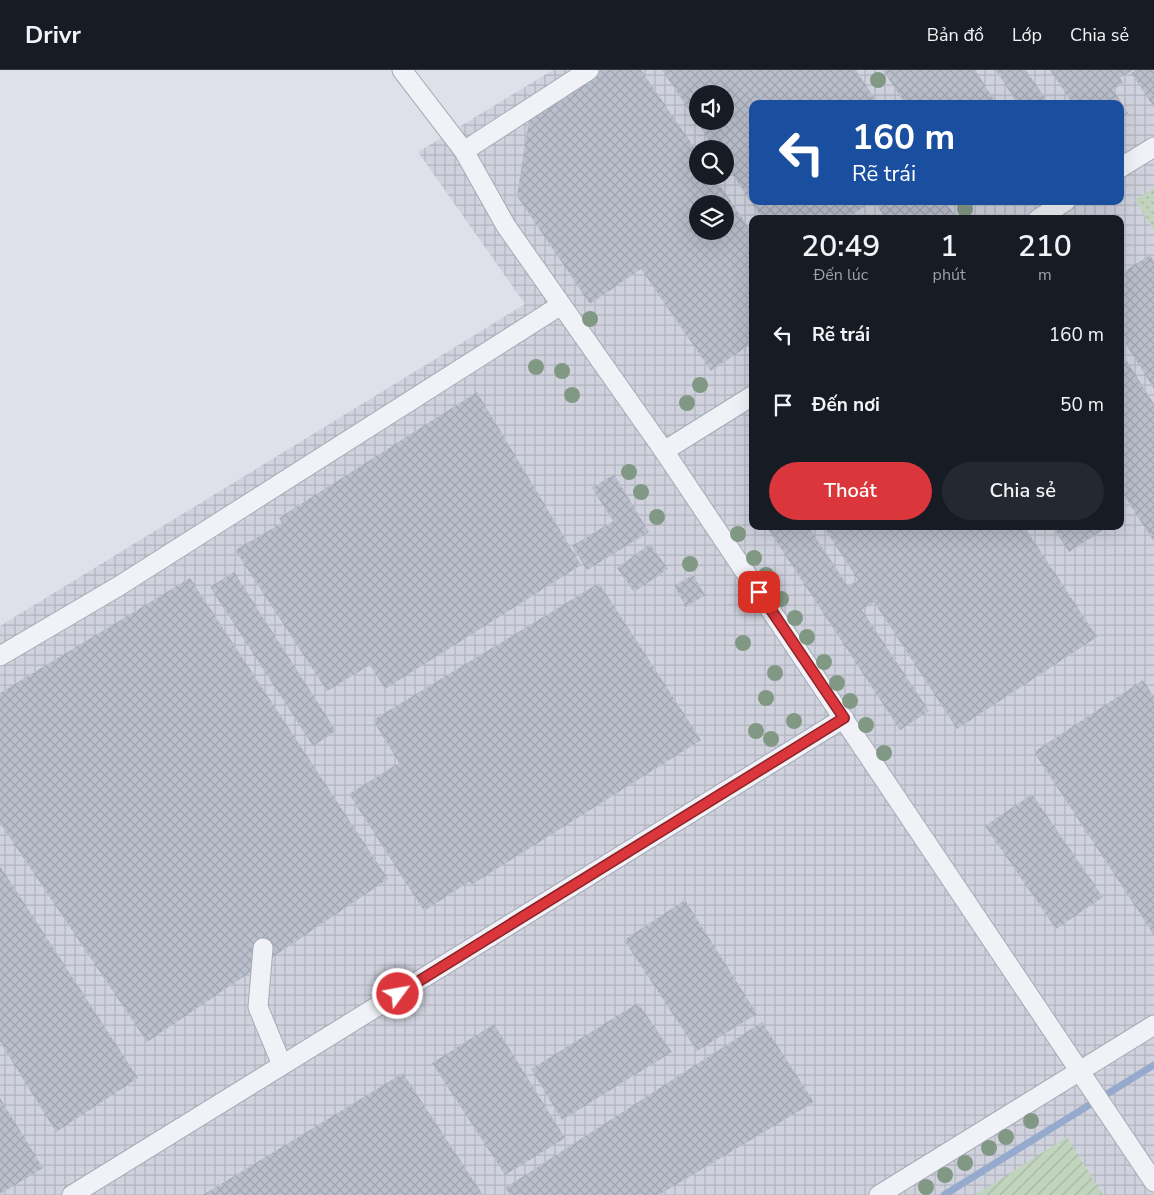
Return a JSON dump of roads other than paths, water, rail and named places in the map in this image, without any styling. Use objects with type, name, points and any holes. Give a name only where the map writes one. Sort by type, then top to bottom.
[{"type":"street","points":[[464,151],[589,70]]},
{"type":"street","points":[[409,72],[464,151],[506,226],[664,451],[1081,1070],[1154,1182]]},
{"type":"street","points":[[1124,166],[1154,147]]},
{"type":"street","points":[[1044,215],[1060,205]]},
{"type":"street","points":[[0,656],[119,586],[561,305]]},
{"type":"street","points":[[664,451],[749,398]]},
{"type":"street","points":[[72,1195],[844,718]]},
{"type":"street","points":[[263,948],[258,1007],[282,1065]]},
{"type":"street","points":[[880,1195],[1154,1025]]},
{"type":"waterway","points":[[944,1195],[1154,1065]]}]
